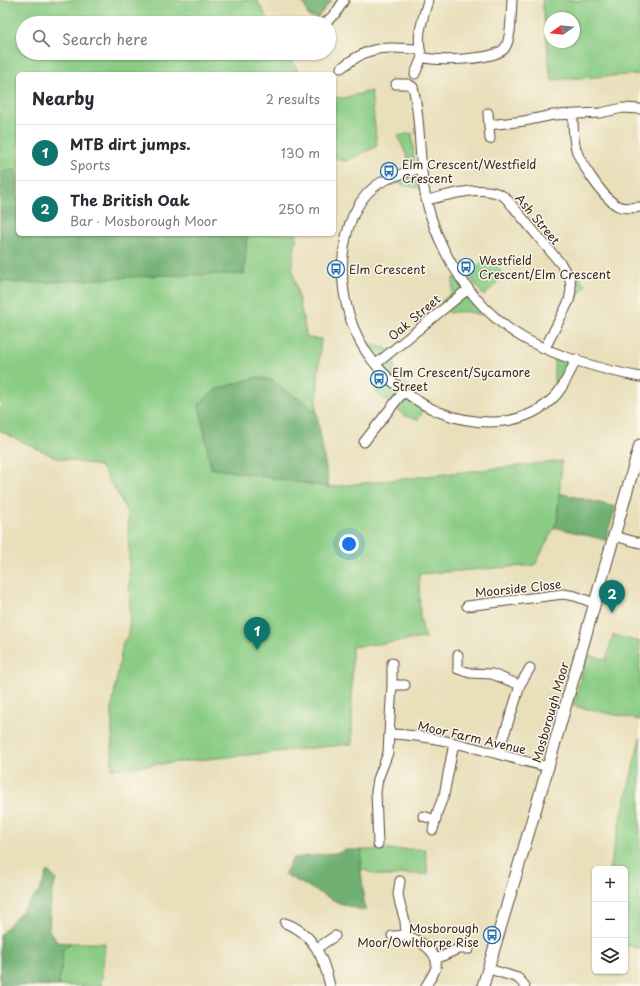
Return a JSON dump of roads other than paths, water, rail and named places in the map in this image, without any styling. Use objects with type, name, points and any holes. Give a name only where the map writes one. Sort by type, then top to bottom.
[{"type":"main road","name":"Mosborough Moor","points":[[483,986],[548,768],[640,445]]},
{"type":"street","points":[[332,16],[344,0]]},
{"type":"street","points":[[428,0],[422,18],[418,38],[420,53],[413,79],[421,168],[427,200],[444,248],[456,271],[468,289],[487,310],[524,338],[544,348],[640,378]]},
{"type":"street","points":[[341,68],[364,53],[374,50],[397,48],[420,53],[429,59],[461,60],[498,53],[504,49],[509,35],[512,0]]},
{"type":"street","points":[[396,84],[408,84],[413,79]]},
{"type":"street","points":[[489,125],[524,121],[553,115],[600,113],[623,108],[640,109]]},
{"type":"street","points":[[488,113],[490,139]]},
{"type":"street","points":[[573,115],[576,149],[588,172],[603,193],[611,202],[619,206],[630,208],[640,207]]},
{"type":"street","points":[[421,168],[388,178],[372,189],[357,207],[350,221],[345,239],[342,266],[346,303],[357,333],[376,364],[404,391],[438,411],[455,417],[492,423],[511,421],[527,416],[536,411],[556,394],[570,373],[576,359]]},
{"type":"street","name":"Ash Street","points":[[427,200],[472,191],[492,191],[500,194],[505,197],[561,264],[570,279],[571,290],[569,301],[544,348]]},
{"type":"street","name":"Oak Street","points":[[376,364],[468,289]]},
{"type":"street","points":[[364,442],[404,391]]},
{"type":"street","points":[[614,536],[640,543]]},
{"type":"street","name":"Moorside Close","points":[[467,606],[563,594],[575,596],[594,603]]},
{"type":"street","points":[[458,655],[458,669],[470,673],[492,674],[520,685]]},
{"type":"street","points":[[378,844],[376,792],[378,779],[388,753],[392,663]]},
{"type":"street","points":[[498,753],[520,685],[530,668]]},
{"type":"street","points":[[392,685],[405,685]]},
{"type":"street","name":"Moor Farm Avenue","points":[[389,734],[424,736],[498,753],[548,768]]},
{"type":"street","points":[[434,830],[444,795],[454,743]]},
{"type":"street","points":[[423,816],[436,820]]},
{"type":"street","points":[[400,881],[398,894],[405,921],[406,936]]},
{"type":"street","points":[[285,923],[299,930],[309,938],[317,948],[323,960],[330,986]]},
{"type":"street","points":[[317,948],[335,936]]},
{"type":"street","points":[[392,936],[406,936],[420,942],[430,950],[436,959],[436,967],[426,986]]},
{"type":"street","points":[[436,959],[458,949],[469,949]]},
{"type":"street","points":[[488,969],[518,978],[525,986]]},
{"type":"place","name":"Elm Crescent/Westfield Crescent","points":[[389,171]]},
{"type":"place","name":"Westfield Crescent/Elm Crescent","points":[[466,267]]},
{"type":"place","name":"Elm Crescent","points":[[336,269]]},
{"type":"place","name":"Elm Crescent/Sycamore Street","points":[[379,379]]},
{"type":"place","name":"The British Oak","points":[[612,613]]},
{"type":"place","name":"MTB dirt jumps.","points":[[257,650]]},
{"type":"place","name":"Mosborough Moor/Owlthorpe Rise","points":[[492,935]]}]
